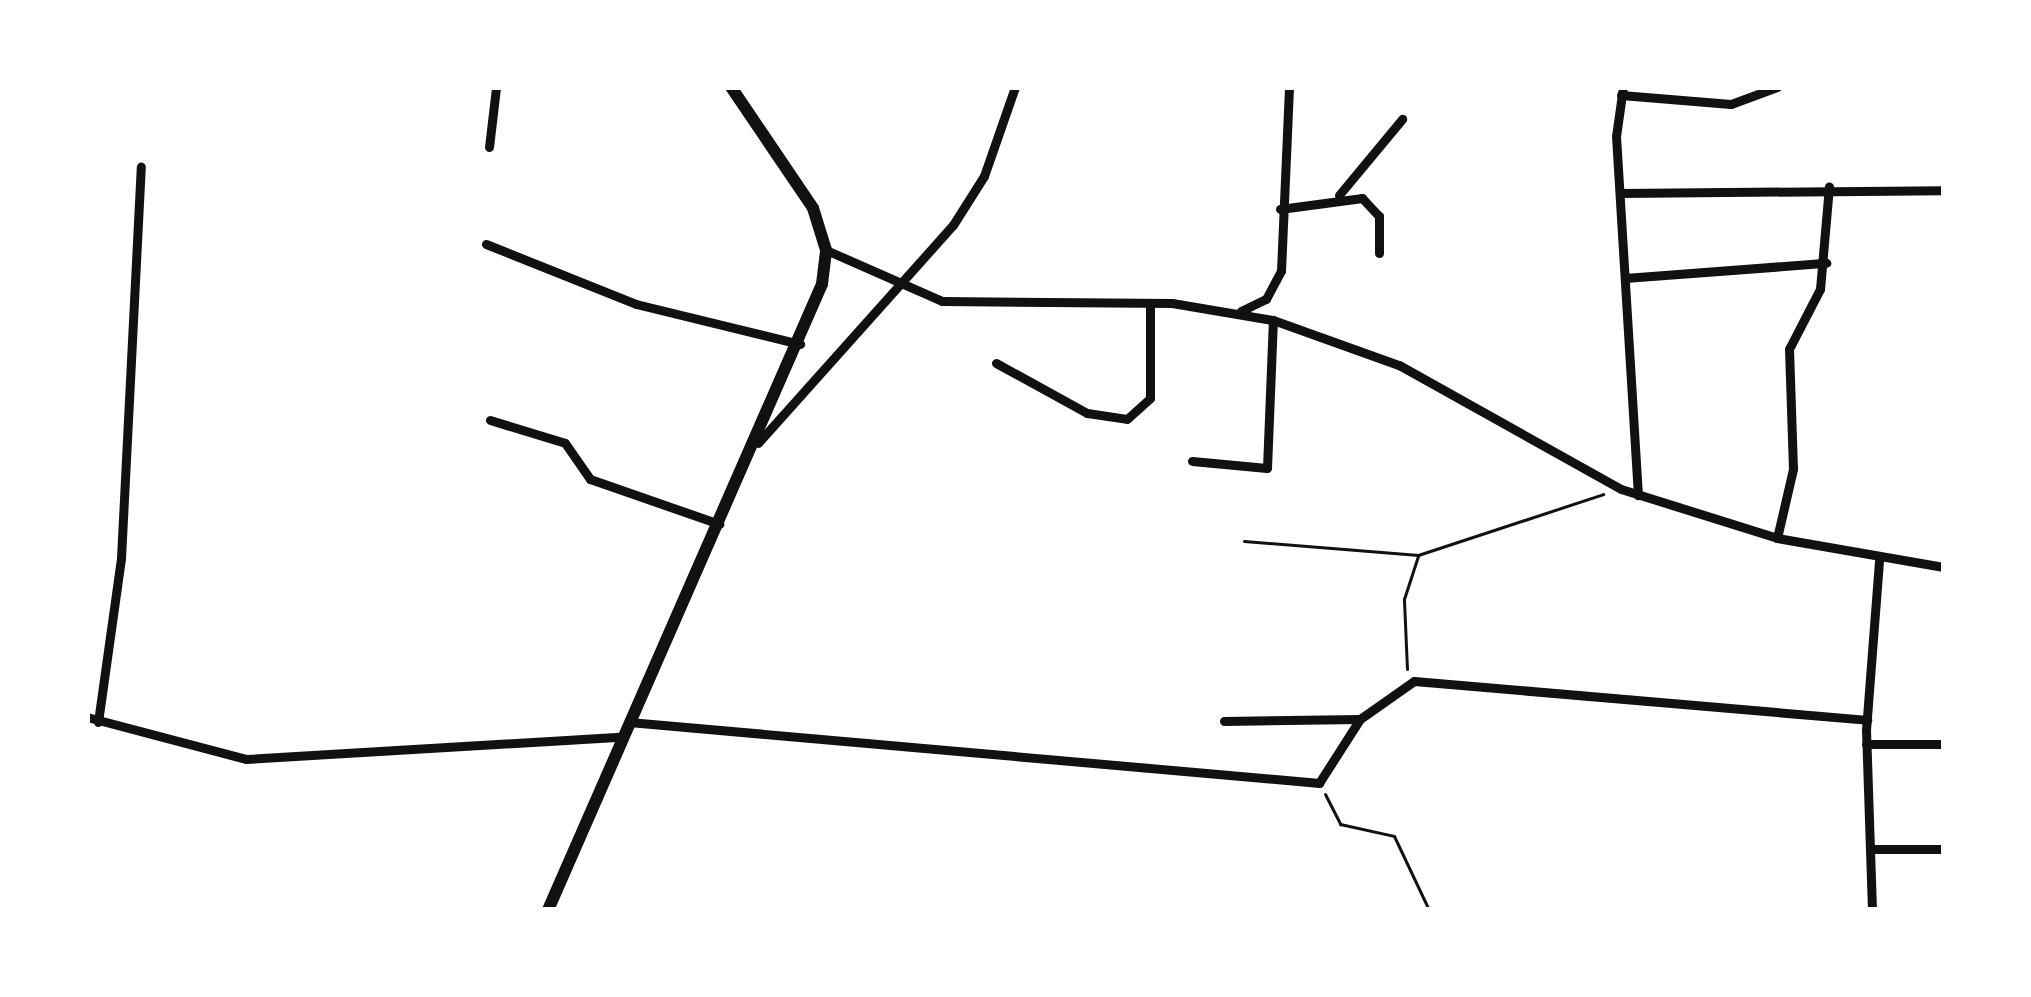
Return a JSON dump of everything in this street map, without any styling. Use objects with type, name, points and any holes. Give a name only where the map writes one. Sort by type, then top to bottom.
[{"type":"street","points":[[489,147],[496,87]]},
{"type":"street","points":[[548,910],[620,737],[801,344],[826,250],[794,175],[731,87]]},
{"type":"street","points":[[758,443],[968,203],[1015,87]]},
{"type":"street","points":[[1241,311],[1276,287],[1289,87]]},
{"type":"street","points":[[1638,495],[1620,193],[1622,91],[1731,104],[1778,87]]},
{"type":"street","points":[[1339,195],[1402,119]]},
{"type":"street","points":[[141,167],[121,558],[92,720],[246,759],[620,737]]},
{"type":"street","points":[[1620,193],[1829,186],[1944,190]]},
{"type":"street","points":[[1777,538],[1792,469],[1789,349],[1826,263],[1829,186]]},
{"type":"street","points":[[1280,209],[1339,195],[1373,205],[1379,253]]},
{"type":"street","points":[[487,244],[636,304],[801,344]]},
{"type":"street","points":[[826,250],[894,286],[942,301],[1150,303],[1241,311],[1273,320],[1399,365],[1621,489],[1777,538],[1879,560],[1944,567]]},
{"type":"street","points":[[1625,278],[1826,263]]},
{"type":"street","points":[[997,363],[1087,413],[1127,418],[1150,398],[1150,303]]},
{"type":"street","points":[[1192,461],[1267,468],[1273,320]]},
{"type":"street","points":[[490,420],[565,443],[590,479],[719,524]]},
{"type":"street","points":[[1872,910],[1866,744],[1879,560]]},
{"type":"street","points":[[629,722],[1319,783],[1360,719],[1403,682],[1867,720]]},
{"type":"street","points":[[1224,721],[1360,719]]},
{"type":"street","points":[[1866,744],[1944,744]]},
{"type":"street","points":[[1870,849],[1944,849]]},
{"type":"path","points":[[1244,541],[1418,555],[1621,489]]},
{"type":"path","points":[[1403,682],[1404,599],[1418,555]]},
{"type":"path","points":[[1319,783],[1340,824],[1394,836],[1429,910]]}]
